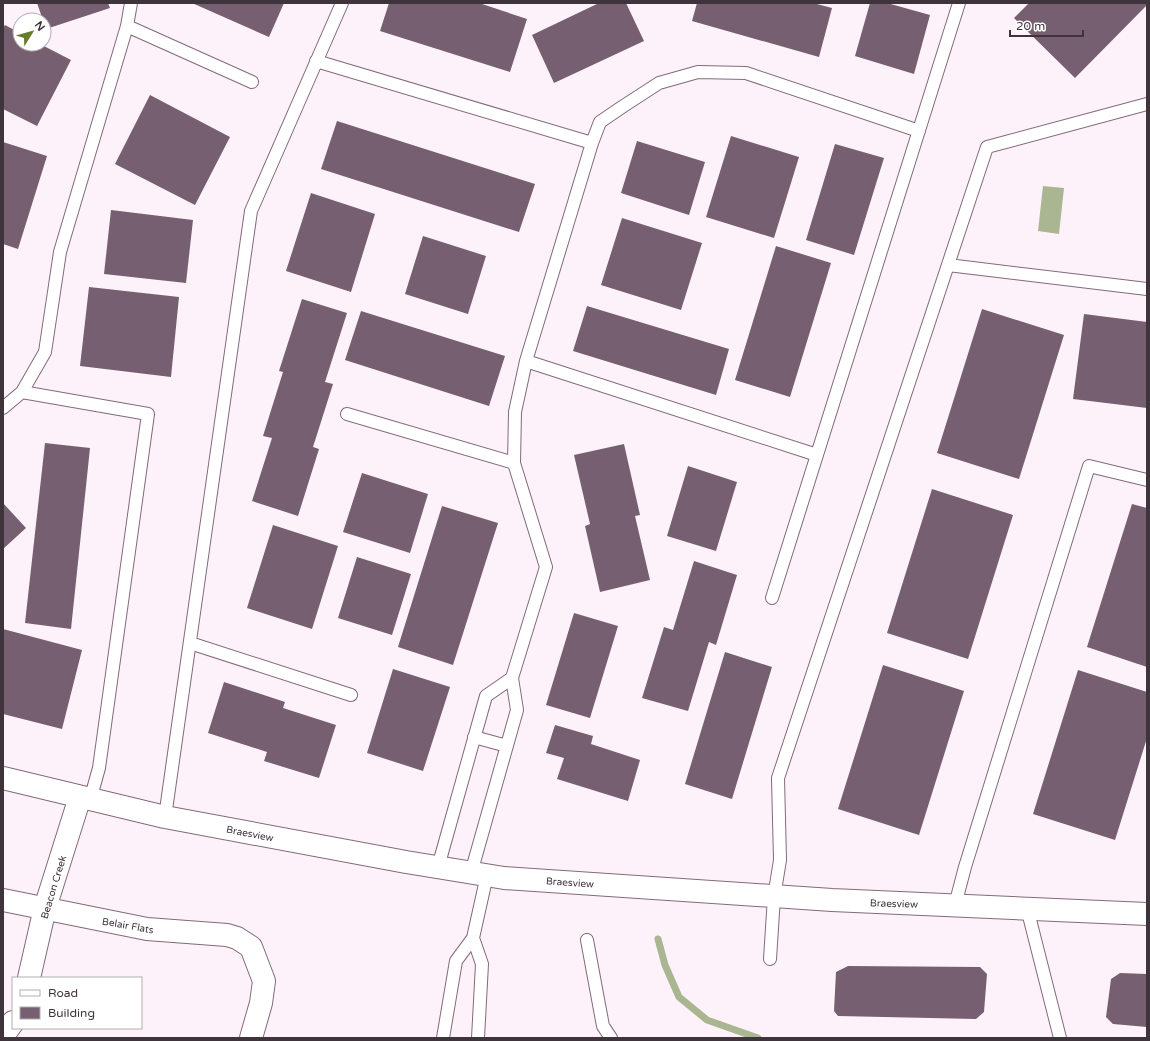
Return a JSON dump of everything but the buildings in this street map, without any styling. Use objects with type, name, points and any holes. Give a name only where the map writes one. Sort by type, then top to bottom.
[{"type":"street","name":"Braesview","points":[[3,778],[165,816],[504,878],[774,897],[1147,914]]},
{"type":"street","name":"Beacon Creek","points":[[29,977],[45,908],[85,798]]},
{"type":"street","name":"Belair Flats","points":[[3,900],[147,929],[227,935],[237,938],[251,947],[264,981],[261,1004],[251,1038]]},
{"type":"street","points":[[3,1036],[12,1023]]},
{"type":"lane","points":[[3,408],[22,392],[45,352],[60,252],[127,26],[131,3]]},
{"type":"lane","points":[[165,816],[251,211],[342,3]]},
{"type":"lane","points":[[772,598],[959,3]]},
{"type":"lane","points":[[127,26],[252,82]]},
{"type":"lane","points":[[316,61],[592,143]]},
{"type":"lane","points":[[478,1038],[482,964],[473,938],[479,874],[508,746],[518,710],[512,678],[546,567],[514,463],[515,412],[526,361],[592,143],[600,122],[659,83],[698,72],[746,73],[919,132]]},
{"type":"lane","points":[[770,959],[774,897],[780,860],[778,778],[987,147],[1147,104]]},
{"type":"lane","points":[[948,265],[1147,289]]},
{"type":"lane","points":[[526,361],[816,455]]},
{"type":"lane","points":[[22,392],[148,414],[102,744],[98,768],[85,798]]},
{"type":"lane","points":[[348,414],[514,463]]},
{"type":"lane","points":[[955,905],[967,859],[1089,466],[1147,480]]},
{"type":"lane","points":[[190,643],[351,696]]},
{"type":"lane","points":[[438,867],[486,696],[512,678]]},
{"type":"lane","points":[[474,737],[508,746]]},
{"type":"lane","points":[[1027,908],[1060,1038]]},
{"type":"lane","points":[[444,1038],[456,961],[473,938]]},
{"type":"lane","points":[[587,940],[603,1026],[611,1038]]},
{"type":"shaded area","points":[[1043,186],[1064,188],[1059,234],[1038,231]]},
{"type":"waterway","points":[[658,939],[665,965],[679,997],[707,1020],[758,1038]]}]
